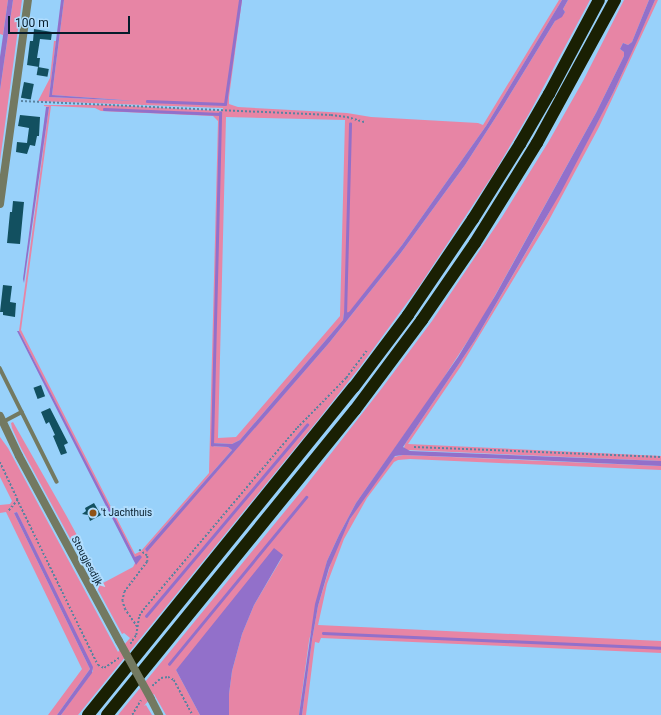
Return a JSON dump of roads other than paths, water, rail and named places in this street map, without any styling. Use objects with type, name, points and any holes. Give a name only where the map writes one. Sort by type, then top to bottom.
[{"type":"highway","points":[[88,715],[354,387],[408,315],[469,226],[516,151],[550,94],[599,0]]},
{"type":"highway","points":[[107,715],[354,410],[422,320],[475,243],[538,143],[615,0]]},
{"type":"street","points":[[0,204],[28,0]]},
{"type":"street","name":"Stougjesdijk","points":[[1,420],[119,641],[147,698],[159,715]]},
{"type":"lane","points":[[0,368],[57,482]]},
{"type":"lane","points":[[1,420],[22,412]]},
{"type":"waterway","points":[[147,101],[225,104],[240,0]]},
{"type":"waterway","points":[[104,109],[220,114]]},
{"type":"waterway","points":[[212,445],[220,113]]},
{"type":"waterway","points":[[345,316],[350,124]]},
{"type":"waterway","points":[[146,616],[307,425]]},
{"type":"waterway","points":[[169,664],[306,497]]},
{"type":"waterway","points":[[323,633],[661,648]]},
{"type":"place","name":"'t Jachthuis","points":[[93,513]]}]
